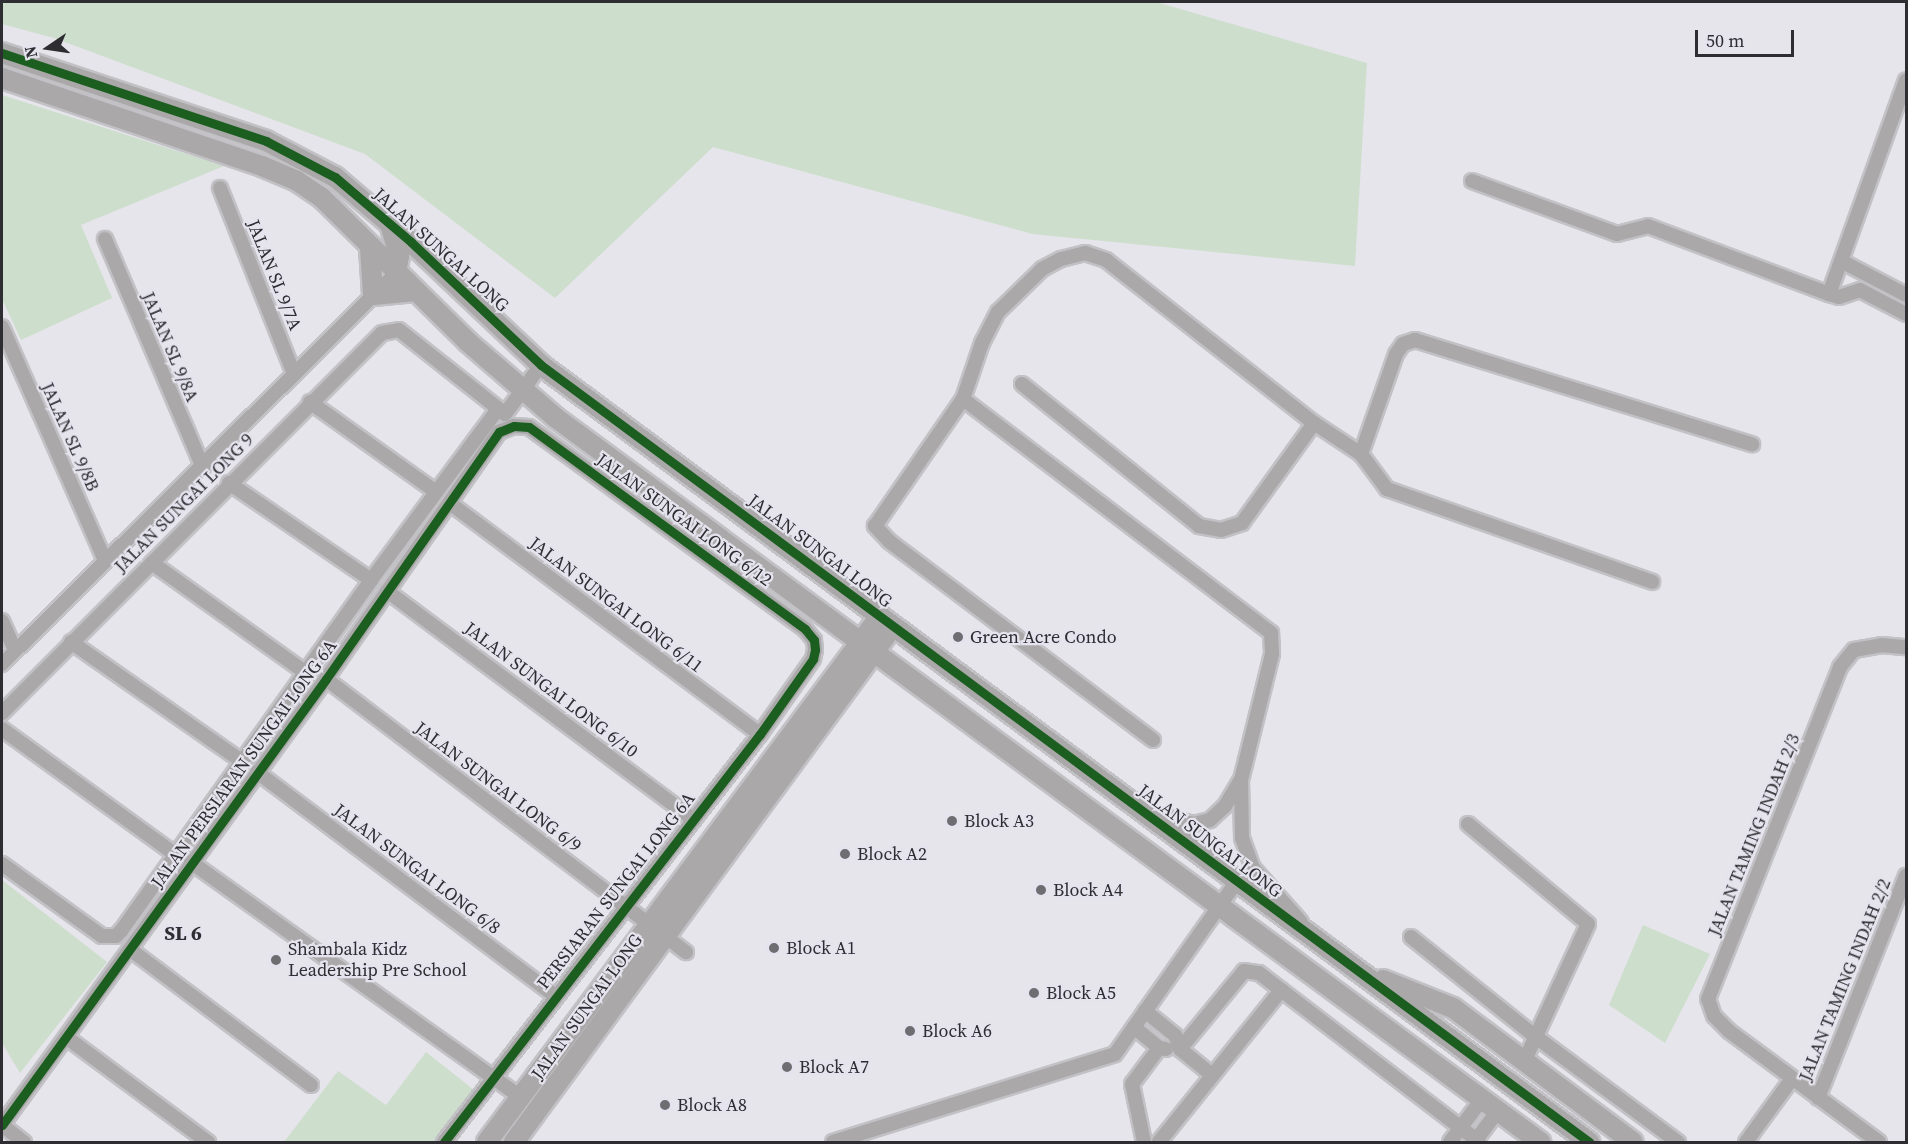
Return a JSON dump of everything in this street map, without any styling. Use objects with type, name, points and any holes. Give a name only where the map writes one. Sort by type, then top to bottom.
[{"type":"street","name":"JALAN SUNGAI LONG","points":[[2,53],[266,141],[335,177],[445,273],[541,365],[1589,1143]]},
{"type":"street","points":[[2,78],[297,182],[322,198],[370,248],[521,390],[1540,1143]]},
{"type":"street","points":[[1829,294],[1843,262],[1906,80]]},
{"type":"street","points":[[1472,181],[1617,234],[1648,226],[1829,294],[1844,296],[1860,290],[1906,314]]},
{"type":"street","name":"JALAN SL 9/7A","points":[[220,188],[294,374]]},
{"type":"street","points":[[390,224],[399,256],[396,273]]},
{"type":"street","name":"JALAN SL 9/8A","points":[[105,239],[203,468]]},
{"type":"street","points":[[370,248],[373,295]]},
{"type":"street","points":[[1153,740],[889,542],[875,526],[963,399],[982,343],[998,312],[1042,269],[1061,259],[1085,253],[1106,260],[1314,423],[1361,454],[1387,489],[1652,582]]},
{"type":"street","points":[[1843,262],[1906,296]]},
{"type":"street","points":[[2,664],[105,561],[203,468],[396,273],[417,268],[445,273]]},
{"type":"street","points":[[373,295],[416,291]]},
{"type":"street","name":"JALAN SL 9/8B","points":[[2,327],[105,561]]},
{"type":"street","name":"JALAN SUNGAI LONG 9","points":[[2,713],[310,402],[382,333],[399,330],[498,409]]},
{"type":"street","points":[[1361,454],[1396,354],[1403,344],[1415,340],[1752,444]]},
{"type":"street","points":[[2,864],[102,936],[110,937],[121,931],[435,491],[498,409],[506,414],[541,365]]},
{"type":"street","points":[[1022,384],[1199,526],[1221,530],[1242,523],[1314,423]]},
{"type":"street","points":[[963,399],[1271,633],[1272,654],[1241,780],[1242,838],[1253,868],[1313,938]]},
{"type":"street","points":[[310,402],[435,491]]},
{"type":"street","name":"JALAN PERSIARAN SUNGAI LONG 6A","points":[[2,1125],[131,950],[191,862],[326,680],[387,591],[451,504],[499,432],[514,426]]},
{"type":"street","name":"JALAN SUNGAI LONG 6/12","points":[[514,426],[529,427],[805,629],[816,645],[813,659]]},
{"type":"street","points":[[229,483],[371,580]]},
{"type":"street","name":"JALAN SUNGAI LONG 6/11","points":[[451,504],[760,734]]},
{"type":"street","points":[[781,581],[798,556]]},
{"type":"street","points":[[152,563],[306,673]]},
{"type":"street","name":"JALAN SUNGAI LONG 6/10","points":[[387,591],[693,819]]},
{"type":"street","points":[[2,621],[15,650]]},
{"type":"street","name":"JALAN SUNGAI LONG","points":[[514,1143],[665,938],[886,621]]},
{"type":"street","points":[[70,642],[243,762]]},
{"type":"street","name":"JALAN TAMING INDAH 2/3","points":[[1792,1079],[1714,1016],[1708,999],[1840,667],[1854,650],[1881,645],[1906,647]]},
{"type":"street","name":"JALAN SUNGAI LONG","points":[[487,1143],[646,925],[867,647]]},
{"type":"street","name":"PERSIARAN SUNGAI LONG 6A","points":[[444,1143],[492,1077],[760,734],[813,659]]},
{"type":"street","name":"JALAN SUNGAI LONG 6/9","points":[[326,680],[626,906],[646,925],[686,952]]},
{"type":"street","points":[[2,729],[176,855]]},
{"type":"street","name":"JALAN SUNGAI LONG 6/8","points":[[257,772],[555,996]]},
{"type":"street","points":[[1141,810],[1194,824],[1210,820],[1225,806],[1241,780]]},
{"type":"street","points":[[1468,824],[1588,924],[1525,1060]]},
{"type":"street","points":[[191,862],[520,1097]]},
{"type":"street","name":"JALAN TAMING INDAH 2/2","points":[[1818,1098],[1906,876]]},
{"type":"street","points":[[833,1143],[864,1138],[1115,1054],[1237,881]]},
{"type":"street","points":[[1411,937],[1536,1037],[1678,1143]]},
{"type":"street","points":[[131,950],[311,1085]]},
{"type":"street","points":[[1356,968],[1453,1008],[1633,1143]]},
{"type":"street","points":[[1180,1049],[1244,971],[1258,973],[1477,1141],[1497,1112]]},
{"type":"street","points":[[1159,1143],[1281,990]]},
{"type":"street","points":[[1145,1011],[1175,1035],[1180,1049],[1212,1074]]},
{"type":"street","points":[[1134,1027],[1159,1048],[1180,1049]]},
{"type":"street","points":[[66,1037],[208,1143]]},
{"type":"street","points":[[1144,1143],[1132,1084],[1159,1048]]},
{"type":"street","points":[[1746,1143],[1792,1079],[1879,1143]]},
{"type":"street","points":[[1450,1143],[1482,1099]]},
{"type":"street","points":[[2,1125],[24,1143]]},
{"type":"green space","points":[[2,2],[1156,2],[1367,63],[1355,266],[1033,234],[713,147],[555,298],[365,154],[54,38],[2,24]]},
{"type":"green space","points":[[2,95],[224,166],[81,225],[112,298],[21,340],[2,299]]},
{"type":"green space","points":[[2,880],[107,962],[20,1073],[2,1043]]},
{"type":"green space","points":[[1643,925],[1710,954],[1665,1043],[1609,1005]]},
{"type":"green space","points":[[426,1052],[474,1090],[435,1142],[284,1142],[338,1071],[386,1105]]},
{"type":"cycle path","points":[[2,53],[266,141],[335,177],[411,242],[541,365],[1589,1142]]},
{"type":"cycle path","points":[[2,1125],[326,679],[499,432],[514,426],[529,427],[805,629],[814,640],[815,650],[813,659],[760,734],[444,1142]]},
{"type":"place","name":"Green Acre Condo","points":[[958,637]]},
{"type":"place","name":"Block A3","points":[[952,821]]},
{"type":"place","name":"Block A2","points":[[845,854]]},
{"type":"place","name":"Block A4","points":[[1041,890]]},
{"type":"place","name":"Block A1","points":[[774,948]]},
{"type":"place","name":"Shambala Kidz Leadership Pre School","points":[[276,960]]},
{"type":"place","name":"Block A5","points":[[1034,993]]},
{"type":"place","name":"Block A6","points":[[910,1031]]},
{"type":"place","name":"Block A7","points":[[787,1067]]},
{"type":"place","name":"Block A8","points":[[665,1105]]},
{"type":"district","name":"SL 6","points":[[183,933]]}]
